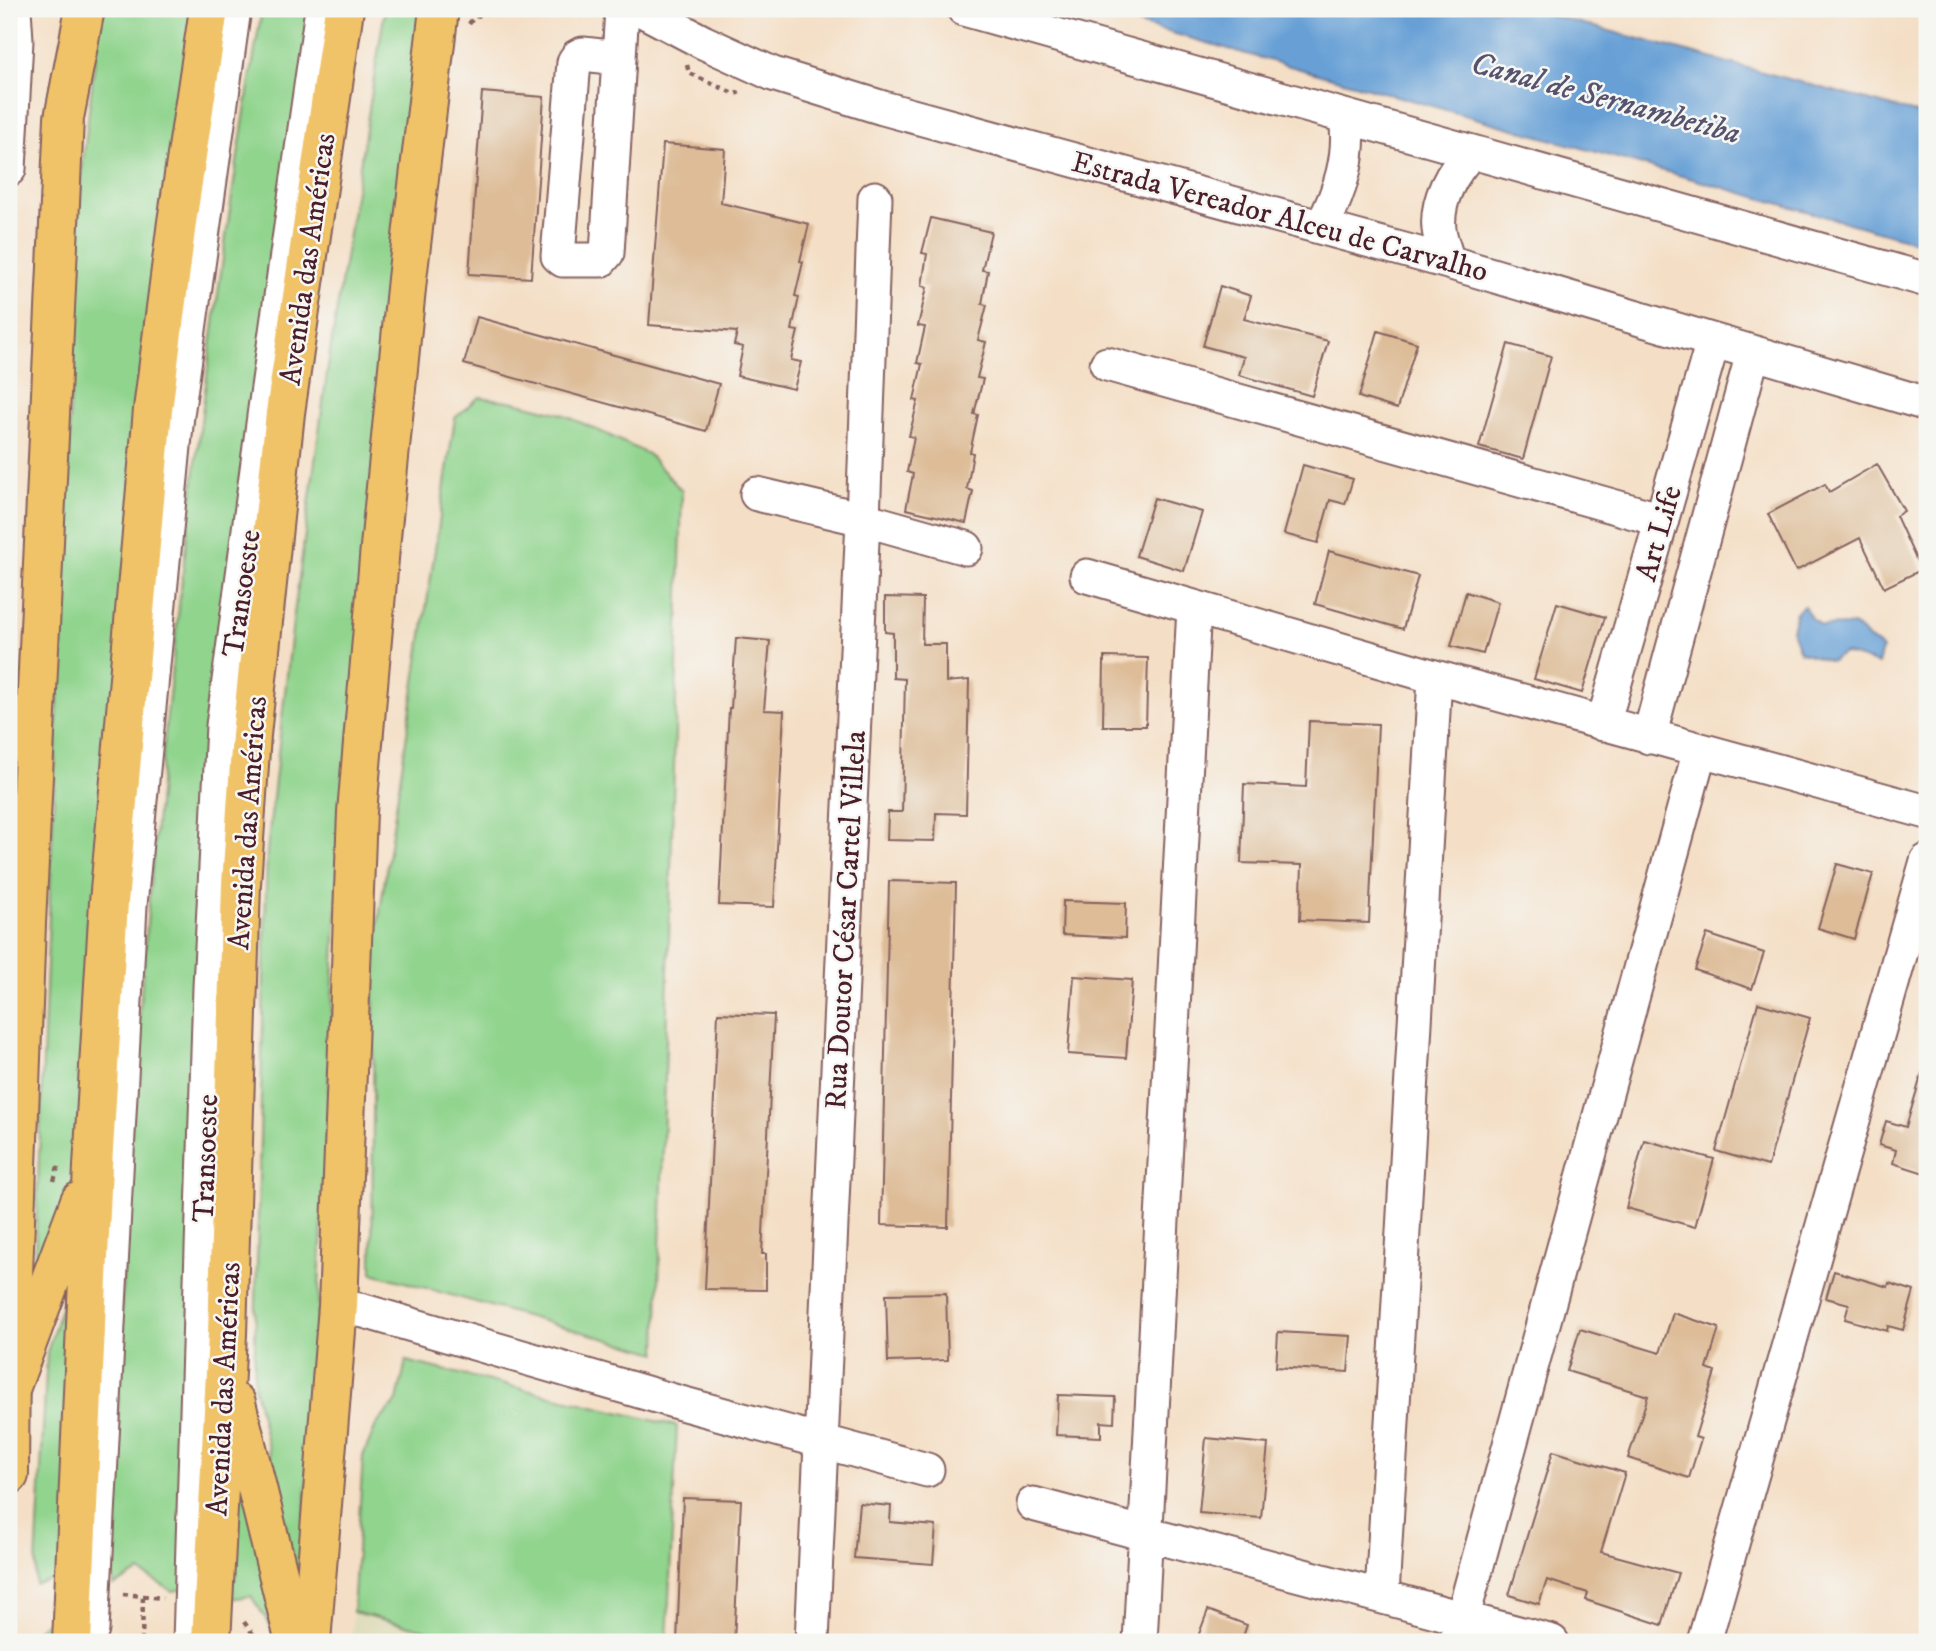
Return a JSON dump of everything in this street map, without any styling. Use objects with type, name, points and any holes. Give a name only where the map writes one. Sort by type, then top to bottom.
[{"type":"main road","points":[[9,1475],[17,910],[64,118],[85,9]]},
{"type":"main road","points":[[72,1642],[93,1166],[109,902],[153,410],[177,222],[209,9]]},
{"type":"main road","points":[[311,1642],[338,1306],[357,811],[383,520],[446,12]]},
{"type":"main road","name":"Avenida das Américas","points":[[211,1642],[227,1334],[241,884],[251,735],[332,15]]},
{"type":"main road","points":[[10,1389],[93,1166]]},
{"type":"main road","points":[[227,1334],[240,1423],[282,1581],[295,1642]]},
{"type":"street","points":[[9,169],[16,40],[14,9]]},
{"type":"street","points":[[91,1642],[130,905],[177,415],[234,9]]},
{"type":"street","points":[[619,58],[583,54],[573,62],[558,256],[563,260],[601,260],[607,253],[619,58],[622,9]]},
{"type":"street","name":"Estrada Vereador Alceu de Carvalho","points":[[640,9],[773,74],[883,108],[1322,226],[1927,404]]},
{"type":"street","points":[[964,9],[1927,280]]},
{"type":"street","name":"Transoeste","points":[[190,1642],[210,987],[223,726],[332,15]]},
{"type":"street","points":[[1322,226],[1333,205],[1343,174],[1347,150],[1346,117]]},
{"type":"street","points":[[1448,262],[1439,229],[1440,208],[1450,180],[1460,163],[1471,153]]},
{"type":"street","name":"Rua Doutor César Cartel Villela","points":[[812,1642],[875,198]]},
{"type":"street","name":"Art Life","points":[[1603,724],[1713,341]]},
{"type":"street","name":"Art Life","points":[[1649,737],[1753,354]]},
{"type":"street","points":[[1107,364],[1662,520]]},
{"type":"street","points":[[1680,458],[1721,471]]},
{"type":"street","points":[[757,494],[863,519],[966,548]]},
{"type":"street","points":[[1087,576],[1435,677],[1927,812]]},
{"type":"street","points":[[1140,1642],[1194,607]]},
{"type":"street","points":[[1382,1595],[1435,677]]},
{"type":"street","points":[[1460,1630],[1700,750]]},
{"type":"street","points":[[1704,1642],[1927,861]]},
{"type":"street","points":[[338,1306],[364,1311],[677,1402],[927,1470]]},
{"type":"street","points":[[1033,1504],[1382,1595],[1460,1630],[1552,1642]]},
{"type":"path","points":[[93,1591],[174,1599]]},
{"type":"path","points":[[142,1642],[143,1596]]},
{"type":"shaded area","points":[[353,1612],[474,1642],[351,1642]]},
{"type":"green space","points":[[101,9],[202,9],[76,1189],[34,1277],[79,196]]},
{"type":"green space","points":[[262,9],[316,9],[187,1589],[172,1591],[140,1572],[113,1586],[125,1228],[143,971],[176,630],[220,277]]},
{"type":"green space","points":[[385,9],[432,9],[339,853],[318,1310],[300,1591],[254,1385],[267,851],[293,621],[329,359]]},
{"type":"green space","points":[[479,397],[515,402],[562,414],[606,434],[648,454],[682,491],[657,1353],[372,1273],[374,951],[455,418]]},
{"type":"green space","points":[[83,1251],[68,1586],[54,1579],[35,1584],[47,1353],[64,1297]]},
{"type":"green space","points":[[406,1361],[677,1426],[667,1642],[474,1642],[353,1612],[363,1456],[376,1425],[397,1401]]},
{"type":"green space","points":[[234,1440],[278,1637],[251,1596],[229,1599]]},
{"type":"green space","points":[[53,1618],[66,1635],[66,1642],[31,1642],[31,1634]]},
{"type":"water","name":"Canal de Sernambetiba","points":[[1086,9],[1528,9],[1927,116],[1927,245]]},
{"type":"water","points":[[1804,606],[1811,618],[1821,626],[1853,625],[1882,649],[1878,664],[1844,653],[1831,661],[1800,652],[1792,631],[1796,612]]},
{"type":"building","points":[[482,92],[544,97],[531,278],[469,274]]},
{"type":"building","points":[[663,144],[725,149],[721,203],[809,224],[795,296],[799,297],[792,330],[798,331],[791,360],[801,362],[794,389],[737,376],[743,347],[734,345],[737,332],[649,325]]},
{"type":"building","points":[[931,218],[991,232],[982,270],[988,271],[982,304],[987,305],[978,340],[986,342],[977,378],[983,379],[974,414],[978,415],[970,452],[973,453],[967,489],[973,491],[966,523],[906,509],[913,474],[907,472],[914,437],[909,436],[918,401],[914,400],[922,364],[917,363],[925,327],[918,326],[927,287],[922,286],[927,254],[922,253]]},
{"type":"building","points":[[1220,286],[1251,296],[1244,319],[1328,341],[1312,396],[1239,375],[1244,357],[1203,346]]},
{"type":"building","points":[[477,317],[719,384],[706,431],[464,364]]},
{"type":"building","points":[[1378,331],[1417,343],[1397,409],[1359,397]]},
{"type":"building","points":[[1508,344],[1551,356],[1523,459],[1479,447]]},
{"type":"building","points":[[1877,464],[1904,511],[1896,516],[1921,570],[1884,588],[1860,538],[1796,571],[1768,514],[1825,484],[1829,492]]},
{"type":"building","points":[[1303,465],[1353,479],[1345,504],[1330,500],[1318,543],[1284,534]]},
{"type":"building","points":[[1154,498],[1202,512],[1184,571],[1136,556]]},
{"type":"building","points":[[1329,551],[1418,576],[1403,629],[1315,604]]},
{"type":"building","points":[[1466,592],[1498,602],[1483,654],[1451,646]]},
{"type":"building","points":[[885,597],[923,598],[922,644],[946,644],[946,682],[969,680],[966,814],[936,813],[935,841],[887,840],[888,812],[902,812],[905,679],[893,678],[893,633],[885,632]]},
{"type":"building","points":[[1557,603],[1605,617],[1582,693],[1534,679]]},
{"type":"building","points":[[736,638],[770,641],[764,710],[784,711],[774,907],[719,905],[729,708]]},
{"type":"building","points":[[1104,657],[1148,658],[1146,726],[1103,726]]},
{"type":"building","points":[[1309,721],[1378,724],[1369,923],[1300,920],[1302,865],[1241,863],[1244,784],[1306,787]]},
{"type":"building","points":[[1837,864],[1873,874],[1854,939],[1818,928]]},
{"type":"building","points":[[889,881],[956,883],[948,1227],[881,1225]]},
{"type":"building","points":[[1063,901],[1126,903],[1125,938],[1062,935]]},
{"type":"building","points":[[1707,934],[1764,953],[1752,989],[1695,970]]},
{"type":"building","points":[[1074,976],[1132,980],[1126,1058],[1068,1054]]},
{"type":"building","points":[[1758,1003],[1810,1018],[1768,1166],[1716,1151]]},
{"type":"building","points":[[718,1013],[774,1015],[762,1254],[766,1254],[766,1290],[705,1289]]},
{"type":"building","points":[[1922,1073],[1927,1074],[1927,1174],[1893,1163],[1896,1150],[1879,1145],[1886,1121],[1906,1127]]},
{"type":"building","points":[[1644,1140],[1714,1159],[1695,1227],[1626,1208]]},
{"type":"building","points":[[1834,1271],[1888,1287],[1889,1283],[1914,1291],[1903,1330],[1888,1326],[1887,1331],[1845,1319],[1849,1304],[1826,1298]]},
{"type":"building","points":[[946,1293],[948,1360],[888,1362],[886,1294]]},
{"type":"building","points":[[1673,1313],[1719,1328],[1707,1369],[1715,1372],[1695,1437],[1701,1439],[1689,1478],[1628,1458],[1648,1396],[1567,1371],[1580,1329],[1660,1353]]},
{"type":"building","points":[[1278,1332],[1351,1336],[1348,1372],[1276,1367]]},
{"type":"building","points":[[1058,1395],[1115,1397],[1114,1423],[1101,1422],[1101,1437],[1056,1435]]},
{"type":"building","points":[[1206,1438],[1268,1444],[1261,1518],[1199,1513]]},
{"type":"building","points":[[1553,1451],[1625,1473],[1601,1552],[1678,1573],[1662,1625],[1586,1600],[1588,1593],[1547,1580],[1539,1604],[1509,1595]]},
{"type":"building","points":[[683,1498],[741,1500],[734,1642],[677,1642]]},
{"type":"building","points":[[859,1503],[891,1506],[890,1522],[936,1526],[933,1564],[854,1558]]},
{"type":"building","points":[[1208,1610],[1247,1625],[1241,1642],[1196,1642]]}]
